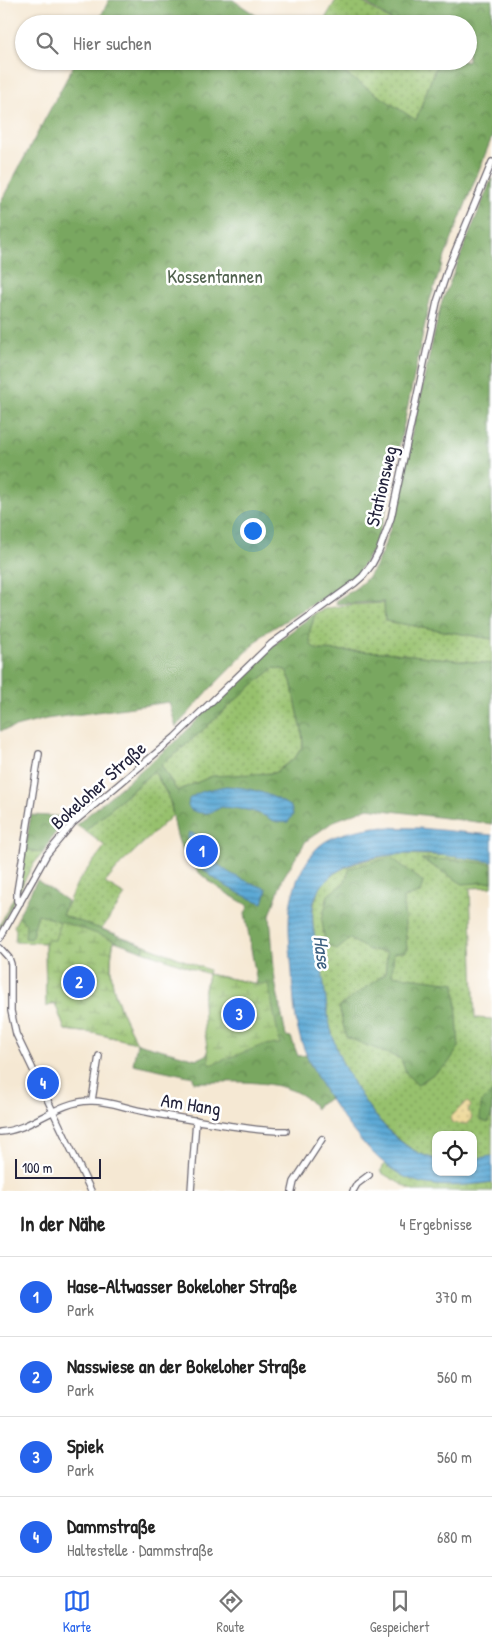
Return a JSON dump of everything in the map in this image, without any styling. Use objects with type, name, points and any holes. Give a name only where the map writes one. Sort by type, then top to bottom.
[{"type":"street","name":"Stationsweg","points":[[175,737],[271,644],[356,583],[372,564],[379,551],[391,518],[436,302],[492,162]]},
{"type":"street","name":"Bokeloher Straße","points":[[0,938],[47,854],[73,823],[175,737]]},
{"type":"street","points":[[20,904],[17,901],[17,892],[39,754]]},
{"type":"street","points":[[0,948],[9,958],[11,964],[12,1011],[16,1034],[91,1191]]},
{"type":"street","points":[[92,1100],[100,1056]]},
{"type":"street","name":"Am Hang","points":[[0,1132],[19,1128],[52,1111],[80,1101],[92,1100],[196,1120],[273,1132],[286,1131]]},
{"type":"street","points":[[191,1191],[196,1120]]},
{"type":"street","points":[[292,1191],[294,1182],[322,1139]]},
{"type":"street","points":[[353,1191],[357,1184],[369,1175]]},
{"type":"green space","points":[[109,0],[233,0],[256,15],[102,15]]},
{"type":"green space","points":[[336,0],[359,0],[382,15],[327,15]]},
{"type":"green space","name":"Kossentannen","points":[[362,0],[492,0],[492,137],[430,300],[385,515],[374,548],[357,574],[331,593],[265,633],[176,727],[169,702],[46,719],[0,731],[0,203],[71,70],[340,70],[416,120],[435,70],[477,70],[477,15],[384,15]]},
{"type":"green space","points":[[340,70],[435,70],[410,143],[371,91]]},
{"type":"green space","points":[[492,178],[492,639],[385,621],[384,602],[336,604],[337,600],[357,587],[369,575],[378,561],[390,529],[441,304]]},
{"type":"green space","points":[[384,603],[385,621],[492,639],[492,664],[385,652],[317,650],[311,645],[310,632],[315,613],[340,606]]},
{"type":"green space","points":[[315,613],[310,636],[311,645],[317,650],[385,652],[492,664],[492,824],[368,808],[334,821],[306,841],[283,878],[270,915],[275,981],[286,1036],[291,1037],[298,1056],[306,1055],[329,1098],[318,1104],[316,1109],[306,1098],[277,1086],[242,1082],[194,1082],[193,1077],[133,1064],[137,1043],[197,1059],[208,1054],[203,1000],[208,974],[257,984],[245,913],[249,906],[210,882],[193,866],[181,847],[169,798],[154,771],[85,831],[76,825],[178,739],[271,647]],"holes":[[[274,668],[286,670],[291,681],[302,731],[303,745],[295,758],[274,773],[212,776],[177,791],[161,765]]]},
{"type":"green space","points":[[274,668],[286,670],[291,681],[302,731],[303,745],[295,758],[274,773],[244,775],[177,791],[161,765]]},
{"type":"green space","points":[[154,771],[169,798],[173,815],[121,864],[105,883],[125,895],[102,929],[116,934],[112,950],[112,978],[119,1004],[137,1043],[93,1033],[65,1030],[55,1003],[46,1007],[45,943],[15,942],[16,930],[14,926],[26,902],[62,915],[77,883],[105,846],[85,831]]},
{"type":"green space","points":[[31,815],[70,817],[52,837],[43,853],[25,849]]},
{"type":"green space","points":[[25,849],[43,853],[32,866],[0,928],[16,892]]},
{"type":"green space","points":[[396,854],[461,856],[492,862],[492,887],[470,888],[475,1018],[492,1019],[492,1156],[477,1158],[477,1131],[432,1131],[432,1158],[403,1143],[373,1113],[349,1077],[340,1059],[334,1043],[328,1015],[314,929],[313,909],[319,890],[325,881],[342,869],[364,861]]},
{"type":"green space","points":[[391,857],[423,882],[420,893],[403,898],[407,951],[394,953],[392,975],[455,983],[459,1047],[447,1065],[417,1085],[406,1073],[401,1059],[346,1037],[339,1007],[385,974],[387,952],[369,950],[350,939],[337,950],[325,943],[322,920],[328,895],[344,883],[350,868]]},
{"type":"green space","points":[[421,859],[460,860],[492,864],[492,882],[463,884]]},
{"type":"green space","points":[[37,880],[67,901],[62,915],[145,945],[143,951],[38,914],[31,939],[25,938],[26,924],[18,916]]},
{"type":"green space","points":[[60,921],[114,940],[111,955],[112,981],[119,1006],[137,1043],[93,1033],[65,1030],[55,1003],[46,1007],[45,940],[55,940]]},
{"type":"green space","points":[[145,945],[209,970],[208,974],[143,951]]},
{"type":"green space","points":[[208,974],[257,984],[268,984],[280,1044],[263,1045],[210,1065],[204,1028],[203,1000]]},
{"type":"green space","points":[[492,1092],[492,1114],[488,1123],[480,1120],[481,1103]]},
{"type":"green space","points":[[385,1163],[403,1176],[417,1181],[480,1184],[492,1182],[492,1191],[413,1191],[380,1172]]},
{"type":"sand","points":[[468,1102],[471,1106],[468,1111],[472,1117],[468,1124],[452,1123],[450,1118]]},
{"type":"water","points":[[226,786],[244,788],[275,798],[291,807],[293,815],[288,822],[279,822],[258,813],[244,810],[221,807],[214,811],[199,813],[191,810],[188,806],[189,799],[198,794]]},
{"type":"water","points":[[375,827],[419,828],[492,835],[492,862],[450,856],[400,854],[376,857],[354,863],[335,873],[320,888],[313,906],[312,916],[332,1034],[341,1060],[361,1096],[388,1130],[403,1143],[419,1153],[432,1158],[432,1176],[477,1176],[477,1158],[492,1156],[492,1182],[458,1186],[435,1185],[403,1176],[386,1165],[369,1149],[336,1108],[309,1062],[301,1040],[295,1013],[289,935],[291,902],[297,880],[314,851],[329,839]]},
{"type":"water","points":[[189,832],[199,837],[223,869],[241,879],[267,889],[263,903],[226,886],[201,867],[193,856],[188,844]]},
{"type":"place","name":"Hase-Altwasser Bokeloher Straße","points":[[202,851]]},
{"type":"place","name":"Nasswiese an der Bokeloher Straße","points":[[79,982]]},
{"type":"place","name":"Spiek","points":[[239,1014]]},
{"type":"place","name":"Dammstraße","points":[[43,1083]]},
{"type":"water label","name":"Hase","points":[[323,952]]}]
